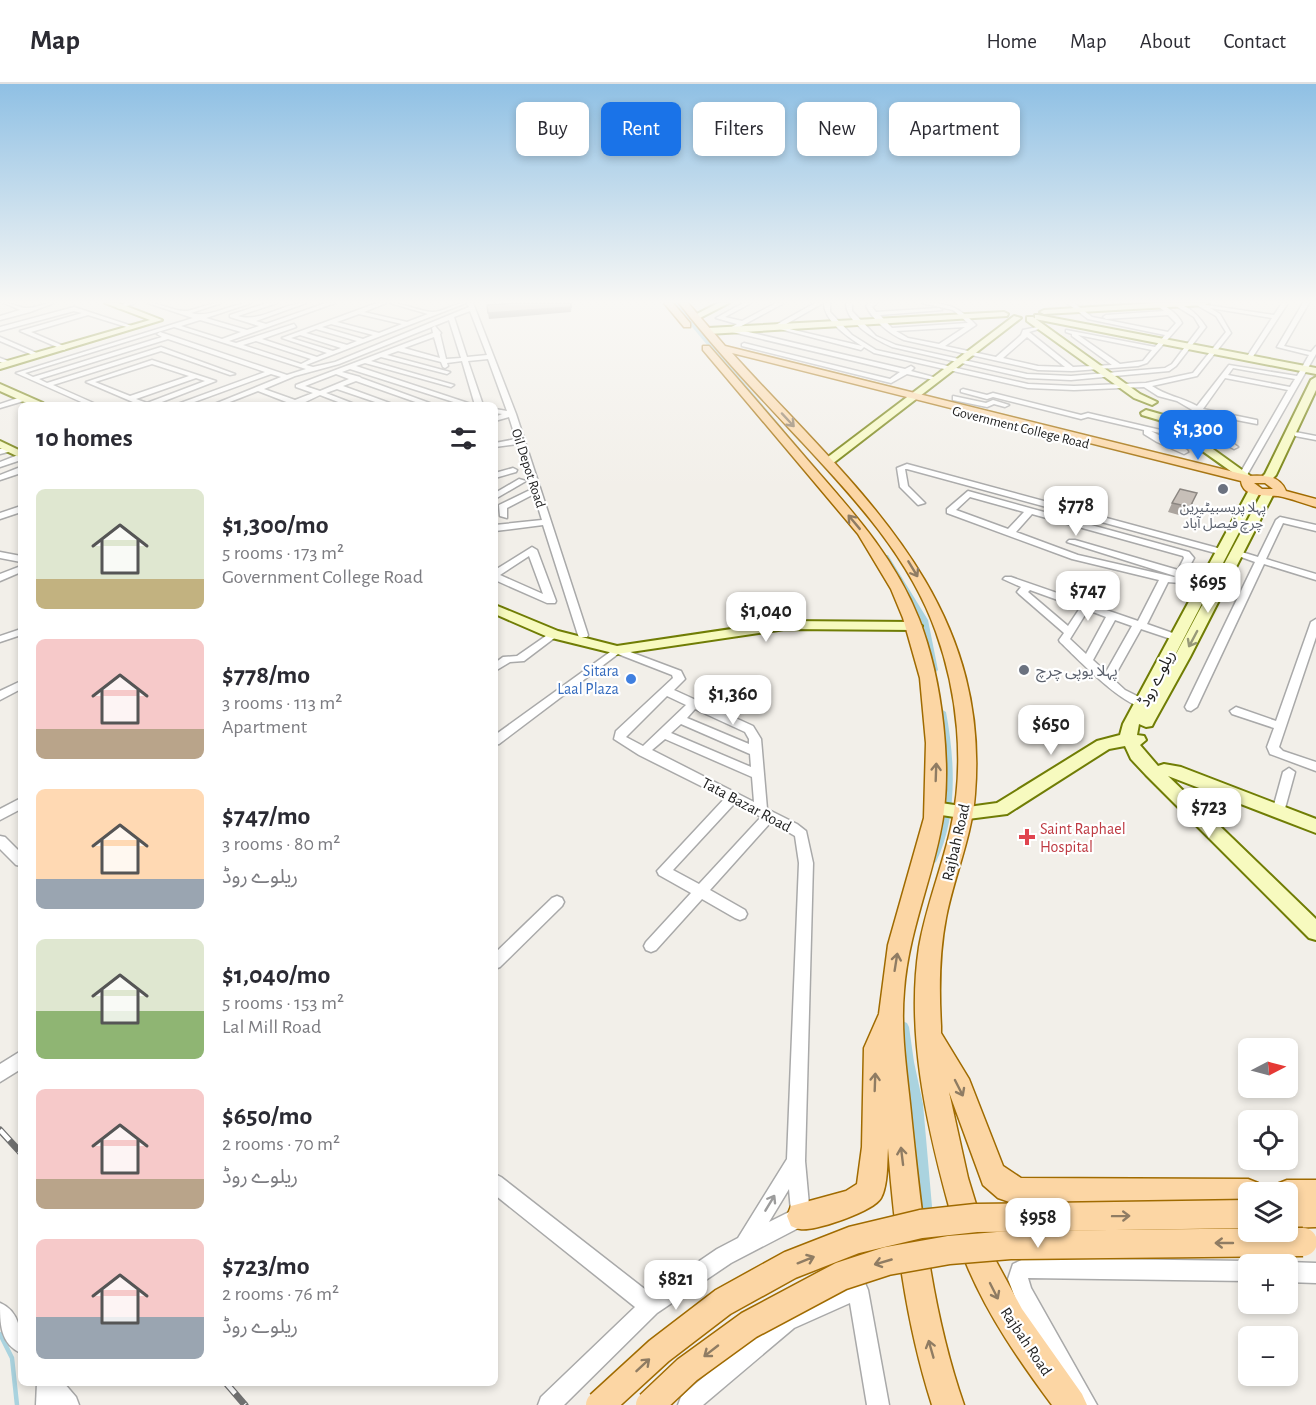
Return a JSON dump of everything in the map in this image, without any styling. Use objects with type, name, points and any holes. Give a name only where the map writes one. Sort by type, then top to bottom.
[{"type":"main road","name":"Rajbah Road","points":[[724,365],[828,462],[910,564],[932,602],[944,634],[954,677],[965,734],[948,811],[931,831],[902,929],[891,1013],[901,1150],[917,1273],[926,1332],[948,1405]]},
{"type":"main road","name":"Rajbah Road","points":[[737,365],[750,389],[868,539],[896,582],[915,626],[929,676],[948,811],[951,869],[935,918],[927,991],[930,1037],[953,1177],[979,1262],[1011,1323],[1071,1405]]},
{"type":"main road","name":"Government College Road","points":[[777,365],[1264,484],[1312,499]]},
{"type":"main road","points":[[782,365],[913,397]]},
{"type":"main road","points":[[929,676],[954,677]]},
{"type":"main road","points":[[801,1216],[848,1205],[870,1191],[875,1147],[876,1048],[891,1013]]},
{"type":"main road","points":[[930,1037],[960,1087],[993,1175],[1008,1188],[1022,1192],[1238,1193]]},
{"type":"main road","points":[[1298,1207],[1316,1194]]},
{"type":"main road","points":[[600,1405],[659,1350],[708,1312],[769,1275],[865,1238],[942,1221],[1005,1217],[1238,1214]]},
{"type":"main road","points":[[650,1405],[678,1376],[719,1344],[784,1303],[854,1270],[895,1259],[945,1249],[1014,1244],[1310,1243]]},
{"type":"street","points":[[4,365],[87,402]]},
{"type":"street","points":[[19,373],[47,365]]},
{"type":"street","points":[[33,379],[79,365]]},
{"type":"street","points":[[47,385],[110,365]]},
{"type":"street","points":[[89,382],[144,365]]},
{"type":"street","points":[[160,365],[211,381]]},
{"type":"street","points":[[205,365],[232,374]]},
{"type":"street","points":[[250,365],[299,386],[345,402]]},
{"type":"street","points":[[300,365],[312,369]]},
{"type":"street","points":[[224,402],[283,379],[330,365]]},
{"type":"street","points":[[344,365],[461,402]]},
{"type":"street","points":[[299,386],[353,365]]},
{"type":"street","points":[[381,365],[451,385]]},
{"type":"street","points":[[418,365],[447,372]]},
{"type":"street","points":[[445,365],[455,400]]},
{"type":"street","points":[[466,365],[478,402]]},
{"type":"street","name":"Oil Depot Road","points":[[492,365],[512,414],[583,635]]},
{"type":"street","points":[[828,365],[891,381],[915,365]]},
{"type":"street","points":[[835,376],[852,365]]},
{"type":"street","points":[[879,365],[938,378]]},
{"type":"street","points":[[934,365],[1028,386],[1074,388],[1146,385],[1195,375],[1204,365]]},
{"type":"street","points":[[828,462],[956,365]]},
{"type":"street","points":[[977,365],[1027,376],[1049,378],[1109,376],[1167,370],[1174,365]]},
{"type":"street","points":[[1023,365],[1043,369],[1127,365]]},
{"type":"street","points":[[1066,365],[1072,369]]},
{"type":"street","points":[[1093,365],[1122,386],[1138,406],[1165,415],[1191,438],[1264,484]]},
{"type":"street","points":[[1234,447],[1221,438],[1220,431],[1193,417],[1233,365],[1299,378]]},
{"type":"street","points":[[1286,365],[1316,371]]},
{"type":"street","points":[[1264,484],[1292,389],[1306,365]]},
{"type":"street","points":[[154,402],[254,366]]},
{"type":"street","points":[[187,402],[270,372]]},
{"type":"street","points":[[336,372],[422,402]]},
{"type":"street","points":[[298,402],[370,373]]},
{"type":"street","points":[[1224,375],[1292,389]]},
{"type":"street","points":[[74,376],[140,402]]},
{"type":"street","points":[[131,398],[196,376]]},
{"type":"street","points":[[316,379],[382,402]]},
{"type":"street","points":[[1264,484],[1316,380]]},
{"type":"street","points":[[1146,385],[1160,395],[1179,399],[1198,410],[1254,422]]},
{"type":"street","points":[[0,387],[33,402]]},
{"type":"street","points":[[258,389],[288,402]]},
{"type":"street","points":[[963,391],[987,397],[993,395],[1081,417],[1088,415],[1191,438]]},
{"type":"street","points":[[419,401],[436,394]]},
{"type":"street","points":[[0,406],[24,398]]},
{"type":"street","points":[[956,398],[987,405],[995,402],[1088,425],[1091,422],[1102,424],[1107,419]]},
{"type":"street","points":[[232,399],[241,402]]},
{"type":"street","points":[[1264,484],[1298,434],[1316,401]]},
{"type":"street","points":[[1138,406],[1152,402],[1166,406],[1168,411],[1165,415]]},
{"type":"street","points":[[498,412],[512,414]]},
{"type":"street","points":[[498,418],[512,414]]},
{"type":"street","points":[[1149,428],[1147,432],[1154,437],[1184,452]]},
{"type":"street","points":[[1298,434],[1316,438]]},
{"type":"street","points":[[498,445],[520,441]]},
{"type":"street","points":[[3,449],[18,455]]},
{"type":"street","points":[[0,465],[18,457]]},
{"type":"street","points":[[921,503],[904,487],[901,468],[908,466],[1316,577]]},
{"type":"street","points":[[498,475],[513,470]]},
{"type":"street","points":[[0,478],[18,471]]},
{"type":"street","points":[[498,494],[522,481]]},
{"type":"street","name":"ریلوے روڈ","points":[[1134,740],[1183,657],[1229,553],[1264,484]]},
{"type":"street","points":[[504,516],[502,507],[536,490]]},
{"type":"street","points":[[970,494],[1186,554],[1190,558],[1177,581],[1075,557],[1011,532],[950,509],[970,494]]},
{"type":"street","points":[[0,516],[18,510]]},
{"type":"street","points":[[1011,532],[1031,510]]},
{"type":"street","points":[[1191,707],[1280,520],[1316,528]]},
{"type":"street","points":[[498,528],[547,522]]},
{"type":"street","points":[[1072,542],[1114,550],[1207,582]]},
{"type":"street","points":[[498,573],[532,550],[550,601],[498,576]]},
{"type":"street","points":[[1105,564],[1114,550]]},
{"type":"street","name":"ریلوے روڈ","points":[[1134,740],[1131,724],[1207,582],[1229,553]]},
{"type":"street","points":[[0,555],[18,558]]},
{"type":"street","points":[[0,578],[18,570]]},
{"type":"street","points":[[1107,680],[1165,578]]},
{"type":"street","points":[[1008,579],[1177,638]]},
{"type":"street","points":[[1028,586],[1022,592],[1069,632]]},
{"type":"street","points":[[1048,615],[1060,597]]},
{"type":"street","points":[[498,598],[676,673],[679,679],[666,691],[749,729],[755,739],[758,775],[765,812],[700,892],[651,946]]},
{"type":"street","points":[[1086,606],[1064,640],[1121,692],[1143,704]]},
{"type":"street","points":[[498,610],[553,634],[617,650],[785,625],[915,626]]},
{"type":"street","points":[[1087,661],[1112,615]]},
{"type":"street","points":[[1316,622],[1280,726],[1274,751],[1316,767]]},
{"type":"street","points":[[0,639],[18,633]]},
{"type":"street","points":[[498,666],[507,658],[520,659],[553,634]]},
{"type":"street","points":[[498,739],[617,650]]},
{"type":"street","points":[[0,696],[18,686]]},
{"type":"street","name":"Tata Bazar Road","points":[[666,691],[620,734],[623,742],[765,812],[801,834],[806,863],[796,1161],[801,1216]]},
{"type":"street","points":[[644,752],[694,703]]},
{"type":"street","points":[[1236,711],[1280,726]]},
{"type":"street","points":[[680,719],[756,753]]},
{"type":"street","points":[[663,734],[758,775]]},
{"type":"street","points":[[1134,740],[1137,755],[1152,771],[1316,932]]},
{"type":"street","points":[[948,811],[1001,809],[1097,748],[1109,742],[1134,740],[1316,916]]},
{"type":"street","points":[[1164,770],[1175,771],[1316,826]]},
{"type":"street","points":[[1278,812],[1289,772]]},
{"type":"street","points":[[734,796],[664,872],[740,914]]},
{"type":"street","points":[[0,815],[18,805]]},
{"type":"street","points":[[0,841],[18,858]]},
{"type":"street","points":[[498,960],[557,902]]},
{"type":"street","points":[[0,1074],[18,1061]]},
{"type":"street","points":[[744,1246],[796,1161]]},
{"type":"street","points":[[498,1185],[650,1306]]},
{"type":"street","points":[[549,1405],[650,1306],[723,1256],[801,1216]]},
{"type":"street","points":[[1086,1405],[1023,1293],[1018,1279],[1020,1271],[1026,1268],[1238,1272]]},
{"type":"street","points":[[1298,1272],[1316,1273]]},
{"type":"street","points":[[689,1405],[701,1392],[787,1321],[858,1290],[878,1405]]},
{"type":"street","points":[[0,1313],[18,1338]]},
{"type":"street","points":[[47,1405],[49,1386]]},
{"type":"street","points":[[52,1386],[68,1405]]},
{"type":"building","points":[[1180,489],[1197,493],[1190,507],[1172,503]]},
{"type":"waterway","points":[[726,365],[782,431]]},
{"type":"waterway","points":[[885,557],[924,620],[933,670]]},
{"type":"waterway","points":[[932,859],[942,824],[947,787],[946,749],[941,712]]},
{"type":"waterway","points":[[902,1027],[916,1104],[928,1252]]},
{"type":"waterway","points":[[0,1334],[12,1358],[17,1405]]},
{"type":"railway","points":[[0,1130],[18,1150]]},
{"type":"railway","points":[[229,1386],[245,1405]]},
{"type":"place","name":"پہلا پریسبیٹیرین چرچ فیصل آباد","points":[[1223,489]]},
{"type":"place","name":"پہلا یوپی چرچ","points":[[1024,670]]},
{"type":"place","name":"Sitara Laal Plaza","points":[[631,679]]},
{"type":"place","name":"Saint Raphael Hospital","points":[[1027,837]]}]
